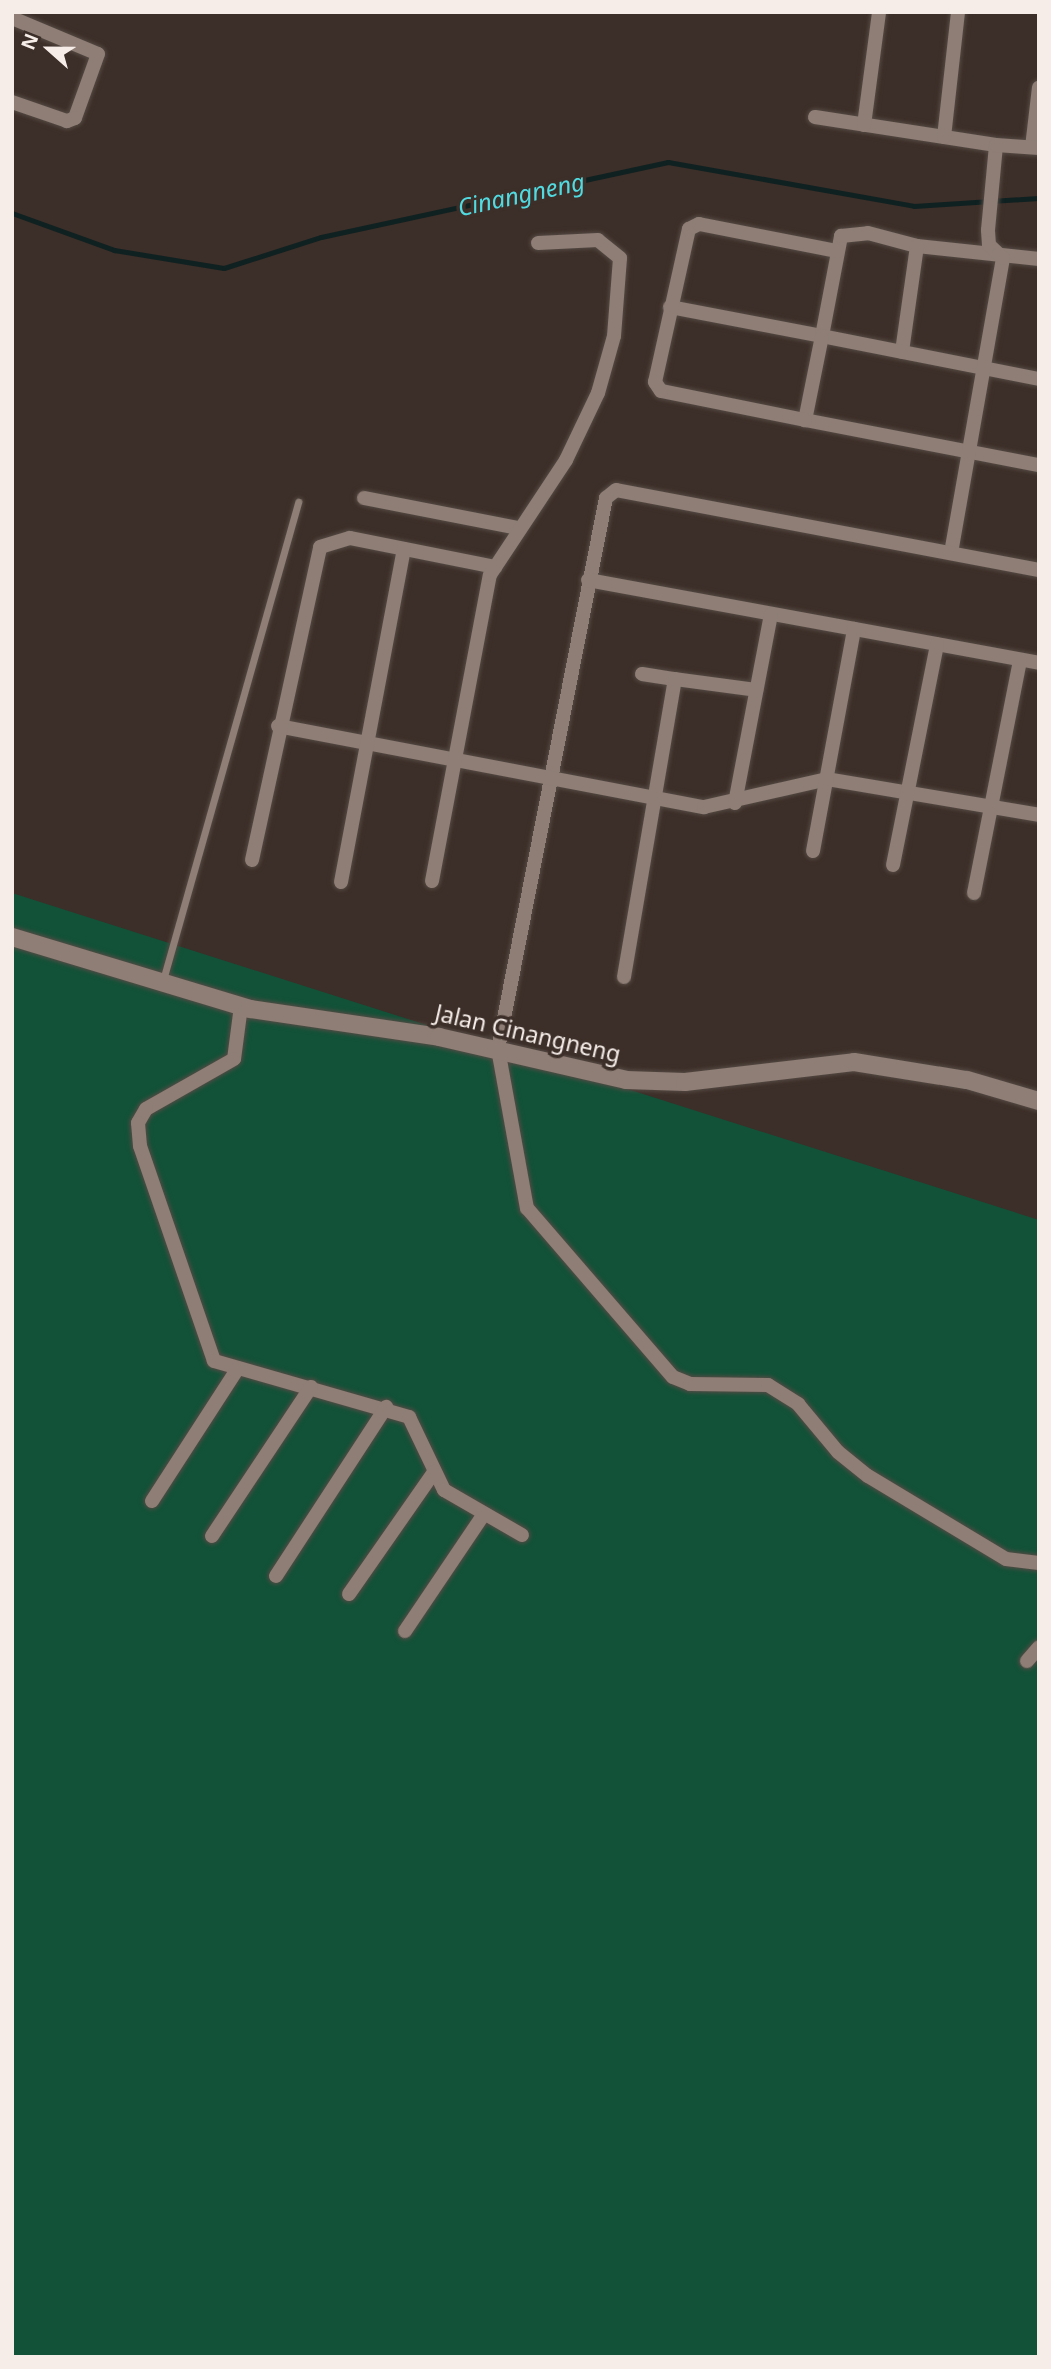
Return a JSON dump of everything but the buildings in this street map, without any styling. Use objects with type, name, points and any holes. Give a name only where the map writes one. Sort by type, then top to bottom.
[{"type":"street","points":[[864,125],[879,12]]},
{"type":"street","points":[[944,137],[958,12]]},
{"type":"street","points":[[12,18],[98,54],[75,118],[68,121],[12,102]]},
{"type":"street","points":[[815,117],[996,145],[1035,148],[1039,87]]},
{"type":"street","points":[[996,145],[988,230],[989,245],[1003,258]]},
{"type":"street","points":[[837,251],[699,224],[689,229],[655,382],[661,391],[969,454],[1039,465]]},
{"type":"street","points":[[806,420],[841,236],[868,233],[917,246],[1003,258],[1039,259]]},
{"type":"street","points":[[432,881],[453,758],[495,567],[518,528],[566,460],[598,393],[614,336],[621,274],[620,258],[598,240],[538,243]]},
{"type":"street","points":[[902,352],[917,246]]},
{"type":"street","points":[[951,553],[1003,258]]},
{"type":"street","points":[[670,307],[1039,379]]},
{"type":"street","points":[[1039,570],[616,489],[600,510],[498,1049],[527,1209],[665,1370],[690,1384],[768,1385],[798,1404],[838,1452],[868,1476],[1006,1559],[1039,1563]]},
{"type":"street","points":[[364,498],[518,528]]},
{"type":"street","points":[[252,860],[278,726],[320,547],[349,538],[495,567]]},
{"type":"street","points":[[341,883],[364,742],[404,549]]},
{"type":"street","points":[[588,580],[1039,663]]},
{"type":"street","points":[[735,803],[772,614]]},
{"type":"street","points":[[813,851],[854,629]]},
{"type":"street","points":[[894,865],[937,644]]},
{"type":"street","points":[[974,893],[1020,660]]},
{"type":"street","points":[[642,674],[756,690]]},
{"type":"street","points":[[624,977],[652,796],[675,679]]},
{"type":"street","points":[[278,726],[704,807],[735,803],[827,779],[990,809],[1039,815]]},
{"type":"street","name":"Jalan Cinangneng","points":[[12,937],[241,1006],[498,1049],[659,1083],[828,1064],[890,1065],[1039,1101]]},
{"type":"street","points":[[241,1006],[234,1059],[146,1109],[138,1123],[205,1344],[214,1361],[387,1407],[409,1417],[444,1490],[522,1535]]},
{"type":"street","points":[[152,1501],[238,1367]]},
{"type":"street","points":[[212,1536],[311,1387]]},
{"type":"street","points":[[276,1576],[387,1407]]},
{"type":"street","points":[[349,1594],[434,1472]]},
{"type":"street","points":[[405,1631],[485,1514]]},
{"type":"street","points":[[1027,1661],[1039,1647]]},
{"type":"lane","points":[[162,984],[298,502]]},
{"type":"green space","points":[[12,893],[1039,1220],[1039,2357],[12,2357]]},
{"type":"waterway","name":"Cinangneng","points":[[12,213],[114,250],[224,268],[321,237],[668,162],[914,206],[1039,198]]}]
